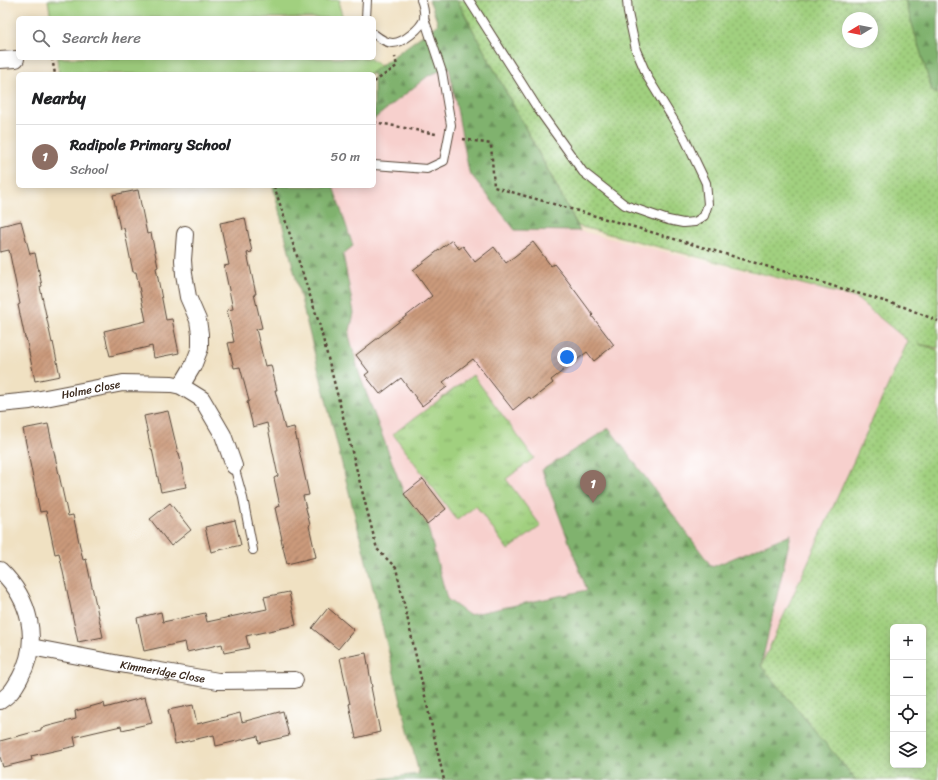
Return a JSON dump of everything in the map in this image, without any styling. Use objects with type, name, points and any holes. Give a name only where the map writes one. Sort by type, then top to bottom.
[{"type":"street","points":[[181,386],[193,366],[200,348],[198,320],[188,297],[184,274],[183,260],[186,234]]},
{"type":"street","name":"Holme Close","points":[[0,404],[123,383],[172,384],[181,386],[202,399],[223,435],[234,466]]},
{"type":"street","points":[[0,570],[10,580],[19,593],[26,609],[31,628],[31,647],[25,668],[10,693],[0,701]]},
{"type":"street","name":"Kimmeridge Close","points":[[31,647],[218,681],[295,680]]},
{"type":"lane","points":[[366,16],[367,0]]},
{"type":"lane","points":[[376,165],[427,169],[444,161],[451,125],[442,72],[424,18],[423,4],[421,0]]},
{"type":"lane","points":[[469,0],[538,109],[582,172],[625,205],[668,220],[683,223],[695,222],[704,216],[708,204],[706,183],[684,137],[648,78],[636,50],[632,36],[627,0]]},
{"type":"lane","points":[[376,36],[380,40],[394,43],[405,39],[417,30],[424,18]]},
{"type":"lane","points":[[234,466],[243,498],[253,550]]},
{"type":"path","points":[[376,81],[397,66],[394,43]]},
{"type":"path","points":[[52,60],[55,72]]},
{"type":"path","points":[[275,188],[319,323],[376,549],[396,568],[444,780]]},
{"type":"shaded area","points":[[469,24],[580,231],[856,298],[908,341],[761,666],[393,670],[273,188],[376,188],[376,92]]},
{"type":"green space","points":[[48,0],[340,0],[339,5],[342,16],[51,16]]},
{"type":"green space","points":[[429,0],[457,0],[580,231],[515,230],[469,172],[449,67],[428,76],[376,117],[376,72],[372,72],[438,24]]},
{"type":"green space","points":[[457,0],[905,0],[932,90],[938,94],[938,348],[919,344],[938,350],[938,780],[856,780],[761,666],[908,341],[856,298],[578,226]]},
{"type":"green space","points":[[905,0],[938,0],[938,94],[932,91]]},
{"type":"green space","points":[[57,60],[372,60],[380,66],[372,72],[59,72]]},
{"type":"green space","points":[[273,188],[334,188],[353,246],[343,254],[354,313],[349,335],[360,376],[404,494],[427,524],[447,599],[469,615],[587,590],[542,470],[609,428],[712,567],[791,534],[761,666],[856,780],[371,780],[419,774]]},
{"type":"green space","points":[[473,375],[534,458],[506,479],[541,526],[508,550],[476,506],[457,520],[393,434]]},
{"type":"building","points":[[138,190],[147,234],[151,233],[166,320],[172,319],[179,353],[154,358],[152,346],[110,356],[104,331],[146,321],[136,272],[133,272],[124,228],[120,229],[113,195]]},
{"type":"building","points":[[245,218],[252,252],[247,253],[262,328],[256,329],[265,366],[271,365],[277,390],[275,390],[285,429],[294,427],[309,495],[303,496],[316,557],[287,564],[275,508],[280,506],[274,478],[278,476],[267,423],[253,427],[247,402],[249,401],[240,367],[234,368],[228,343],[234,342],[227,310],[233,309],[224,266],[229,265],[220,223]]},
{"type":"building","points":[[21,221],[30,254],[35,253],[42,286],[40,287],[60,376],[35,381],[18,305],[20,304],[9,250],[0,252],[0,226]]},
{"type":"building","points":[[452,240],[459,249],[463,246],[475,262],[494,247],[506,263],[533,242],[551,266],[554,264],[567,280],[614,345],[594,361],[587,352],[551,380],[553,383],[531,400],[529,397],[513,410],[473,359],[443,382],[447,387],[422,406],[401,378],[380,394],[365,375],[369,372],[356,355],[432,296],[413,270]]},
{"type":"building","points":[[168,411],[186,487],[161,492],[144,416]]},
{"type":"building","points":[[48,424],[68,516],[73,515],[83,560],[86,559],[103,637],[78,642],[59,553],[55,554],[46,511],[40,512],[23,429]]},
{"type":"building","points":[[423,479],[446,509],[427,524],[404,494]]},
{"type":"building","points":[[170,503],[191,530],[171,546],[150,519]]},
{"type":"building","points":[[235,520],[241,545],[211,552],[205,527]]},
{"type":"building","points":[[289,592],[296,625],[246,636],[249,648],[224,653],[222,644],[187,652],[185,642],[144,651],[137,618],[161,612],[163,622],[205,613],[207,622],[267,609],[264,597]]},
{"type":"building","points":[[328,608],[354,630],[338,649],[312,628]]},
{"type":"building","points":[[366,653],[380,732],[356,738],[340,658]]},
{"type":"building","points":[[145,697],[152,723],[122,730],[121,726],[74,737],[76,746],[31,756],[32,760],[3,767],[0,757],[0,741],[76,719],[75,711],[104,703],[105,708]]},
{"type":"building","points":[[193,705],[197,724],[240,713],[242,722],[283,711],[289,736],[259,743],[258,736],[216,746],[214,735],[175,744],[168,710]]},
{"type":"place","name":"Radipole Primary School","points":[[593,503]]}]
